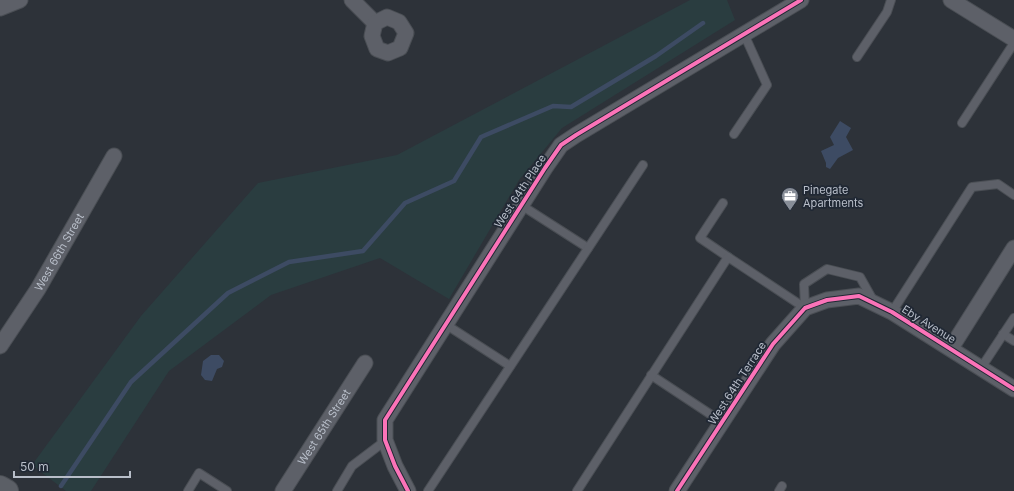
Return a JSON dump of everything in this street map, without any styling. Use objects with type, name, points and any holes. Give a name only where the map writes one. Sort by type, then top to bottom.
[{"type":"main road","points":[[0,487],[7,491]]},
{"type":"street","points":[[0,8],[20,0]]},
{"type":"street","points":[[352,0],[375,23]]},
{"type":"street","name":"West 64th Place","points":[[408,491],[395,466],[385,441],[385,420],[521,205],[561,145],[801,0]]},
{"type":"street","points":[[951,0],[1014,39]]},
{"type":"street","name":"West 66th Street","points":[[0,346],[38,289],[114,156]]},
{"type":"street","points":[[951,348],[1014,248]]},
{"type":"street","name":"Eby Avenue","points":[[827,300],[859,296],[892,312],[1014,389]]},
{"type":"street","name":"West 64th Terrace","points":[[677,491],[773,344],[805,308],[827,300]]},
{"type":"street","name":"West 65th Street","points":[[283,491],[365,363]]},
{"type":"lane","points":[[857,57],[887,12],[890,0]]},
{"type":"lane","points":[[734,134],[767,85],[744,34]]},
{"type":"lane","points":[[962,123],[1014,43]]},
{"type":"lane","points":[[428,491],[643,165]]},
{"type":"lane","points":[[892,312],[972,187],[998,184],[1014,195]]},
{"type":"lane","points":[[723,203],[700,238],[805,308]]},
{"type":"lane","points":[[521,205],[588,248]]},
{"type":"lane","points":[[577,491],[728,257]]},
{"type":"lane","points":[[805,308],[804,284],[827,269],[860,277],[875,304]]},
{"type":"lane","points":[[981,368],[1014,318]]},
{"type":"lane","points":[[445,324],[510,366]]},
{"type":"lane","points":[[1003,334],[1014,340]]},
{"type":"lane","points":[[651,376],[722,422]]},
{"type":"lane","points":[[337,491],[352,466],[385,441]]},
{"type":"lane","points":[[188,491],[199,473],[227,491]]},
{"type":"shaded area","points":[[690,0],[727,0],[735,20],[562,128],[519,180],[449,299],[380,258],[271,295],[169,371],[91,491],[66,491],[32,465],[141,316],[258,183],[397,155]]},
{"type":"water","points":[[840,121],[851,128],[846,137],[853,150],[838,158],[830,169],[826,167],[821,151],[834,145],[830,137]]},
{"type":"water","points":[[211,355],[219,355],[224,361],[222,367],[217,369],[212,381],[205,380],[201,375],[203,361]]},
{"type":"waterway","points":[[61,486],[131,382],[228,293],[289,262],[363,251],[405,203],[454,181],[481,137],[553,106],[571,107],[656,56],[703,23]]},
{"type":"cycle path","points":[[408,491],[395,466],[385,440],[385,420],[561,145],[801,0]]},
{"type":"cycle path","points":[[677,491],[773,344],[805,308],[827,300],[859,296],[892,312],[1014,389]]},
{"type":"place","name":"Pinegate Apartments","points":[[790,211]]}]
